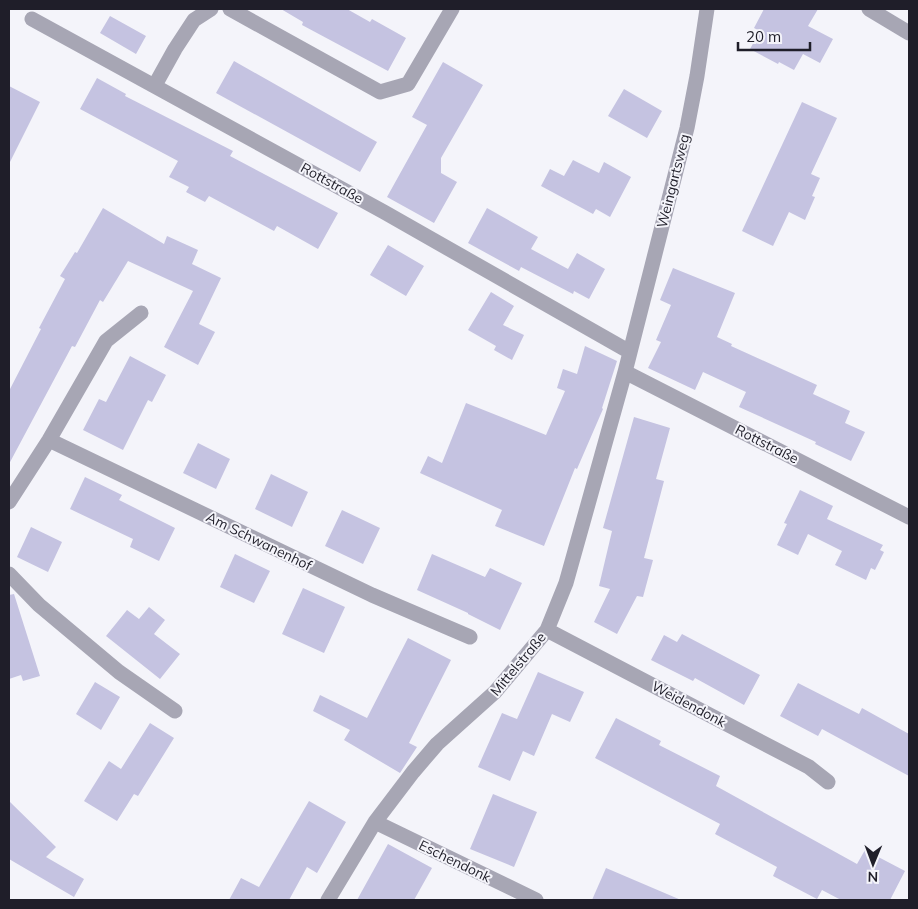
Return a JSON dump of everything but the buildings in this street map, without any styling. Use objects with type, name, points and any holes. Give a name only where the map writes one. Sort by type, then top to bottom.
[{"type":"street","points":[[155,85],[194,20],[211,9]]},
{"type":"street","points":[[230,9],[380,92],[408,84],[452,9]]},
{"type":"street","name":"Weingartsweg","points":[[630,352],[686,128],[697,76],[707,9]]},
{"type":"street","points":[[869,9],[909,33]]},
{"type":"street","name":"Rottstraße","points":[[32,19],[155,85],[630,352]]},
{"type":"street","points":[[9,502],[49,440],[106,341],[141,314]]},
{"type":"street","name":"Mittelstraße","points":[[328,900],[375,822],[413,772],[437,744],[495,692],[547,630],[566,583],[630,352]]},
{"type":"street","name":"Rottstraße","points":[[625,372],[909,516]]},
{"type":"street","name":"Am Schwanenhof","points":[[49,440],[372,595],[470,638]]},
{"type":"street","points":[[9,574],[39,605],[119,672],[176,711]]},
{"type":"street","name":"Weidendonk","points":[[547,630],[809,767],[828,782]]},
{"type":"street","name":"Eschendonk","points":[[375,822],[536,900]]}]
